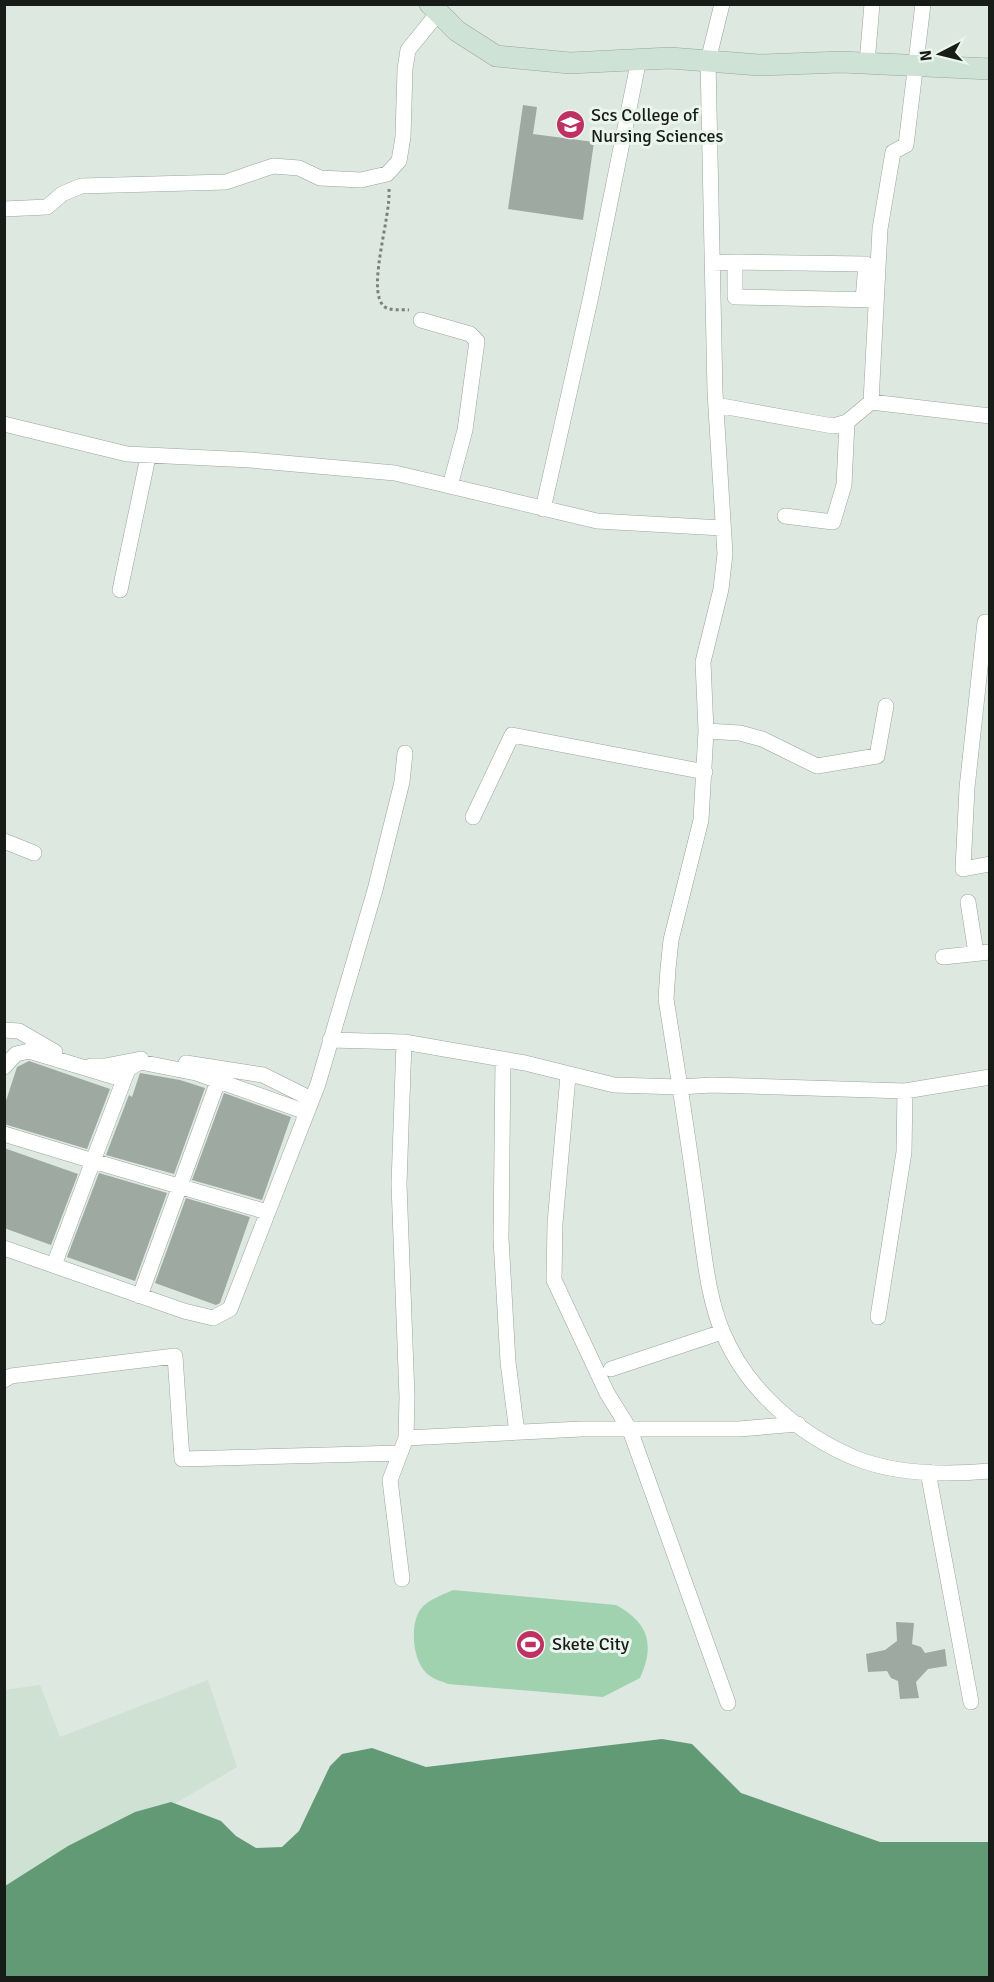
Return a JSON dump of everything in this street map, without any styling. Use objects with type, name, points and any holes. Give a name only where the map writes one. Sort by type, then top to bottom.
[{"type":"street","points":[[722,4],[708,61],[716,405],[725,554],[721,589],[703,662],[706,731],[701,820],[671,940],[666,999],[707,1272],[722,1332],[742,1370],[763,1395],[798,1424],[855,1458],[892,1468],[928,1472],[990,1471]]},
{"type":"street","points":[[867,63],[872,4]]},
{"type":"street","points":[[870,300],[893,152],[906,145],[923,4]]},
{"type":"street","points":[[4,209],[47,207],[62,194],[81,186],[226,182],[273,166],[299,168],[320,178],[361,180],[387,174],[399,161],[403,137],[405,69],[408,50],[434,9],[456,31],[496,56],[570,63],[670,58],[759,65],[867,63],[990,69]]},
{"type":"street","points":[[543,508],[591,296],[639,59]]},
{"type":"street","points":[[735,262],[735,297],[870,300]]},
{"type":"street","points":[[712,263],[866,264],[870,300],[871,402]]},
{"type":"street","points":[[421,320],[470,334],[477,341],[465,430],[450,486]]},
{"type":"street","points":[[716,405],[833,426],[847,422],[871,402],[990,416]]},
{"type":"street","points":[[785,516],[833,522],[844,485],[847,422]]},
{"type":"street","points":[[4,424],[127,454],[148,457],[250,460],[395,473],[597,521],[722,528]]},
{"type":"street","points":[[120,590],[148,457]]},
{"type":"street","points":[[985,622],[983,701],[967,788],[963,869],[990,864]]},
{"type":"street","points":[[706,731],[740,733],[762,739],[817,766],[837,764],[877,756],[886,706]]},
{"type":"street","points":[[473,817],[512,735],[705,772]]},
{"type":"street","points":[[4,1248],[184,1311],[213,1318],[230,1309],[308,1106],[330,1041],[375,890],[402,782],[405,753]]},
{"type":"street","points":[[4,841],[33,854]]},
{"type":"street","points":[[943,957],[983,952],[968,903]]},
{"type":"street","points":[[4,1030],[19,1031],[47,1049],[86,1066],[105,1066],[131,1060],[153,1059],[213,1066],[263,1076],[308,1106]]},
{"type":"street","points":[[330,1041],[404,1042],[503,1060],[614,1086],[712,1085],[762,1089],[905,1092],[990,1077]]},
{"type":"street","points":[[402,1579],[390,1480],[406,1438],[407,1397],[399,1184],[404,1042]]},
{"type":"street","points":[[4,1067],[16,1054],[29,1051],[116,1077],[140,1062],[196,1074],[308,1106]]},
{"type":"street","points":[[503,1060],[501,1239],[508,1362],[517,1433]]},
{"type":"street","points":[[54,1265],[127,1072]]},
{"type":"street","points":[[568,1076],[555,1224],[554,1280],[607,1393],[630,1430],[728,1703]]},
{"type":"street","points":[[140,1296],[218,1081]]},
{"type":"street","points":[[878,1317],[904,1152],[905,1092]]},
{"type":"street","points":[[4,1134],[267,1212]]},
{"type":"street","points":[[611,1369],[722,1332]]},
{"type":"street","points":[[4,1380],[11,1376],[174,1356],[182,1459],[400,1454]]},
{"type":"street","points":[[406,1438],[581,1429],[739,1429],[798,1424]]},
{"type":"street","points":[[928,1472],[971,1702]]},
{"type":"path","points":[[387,174],[389,195],[386,231],[379,252],[378,295],[382,305],[388,309],[412,310],[421,320]]},
{"type":"shaded area","name":"Skete City","points":[[453,1590],[616,1605],[636,1619],[646,1636],[647,1655],[640,1678],[603,1697],[448,1684],[434,1679],[424,1671],[416,1655],[415,1626],[423,1606]]},
{"type":"shaded area","points":[[208,1680],[237,1767],[5,1904],[4,1690],[40,1685],[60,1737]]},
{"type":"shaded area","points":[[662,1739],[692,1744],[741,1793],[880,1842],[989,1842],[989,1977],[5,1977],[5,1886],[68,1846],[135,1812],[171,1802],[221,1821],[236,1836],[256,1848],[282,1847],[299,1831],[330,1766],[342,1754],[372,1748],[426,1767]]},
{"type":"building","points":[[523,105],[537,107],[533,134],[594,142],[583,220],[508,209]]},
{"type":"building","points":[[29,1061],[110,1089],[87,1149],[4,1124],[4,1107],[17,1067]]},
{"type":"building","points":[[140,1073],[180,1080],[205,1088],[174,1174],[106,1155],[129,1095],[132,1097]]},
{"type":"building","points":[[224,1093],[291,1117],[262,1200],[192,1180]]},
{"type":"building","points":[[4,1148],[78,1174],[51,1245],[4,1228]]},
{"type":"building","points":[[99,1173],[167,1193],[135,1281],[67,1257]]},
{"type":"building","points":[[186,1198],[250,1217],[220,1303],[216,1305],[155,1283]]},
{"type":"building","points":[[896,1622],[914,1623],[912,1644],[921,1647],[925,1653],[945,1649],[947,1666],[928,1669],[916,1682],[919,1698],[900,1699],[898,1681],[891,1678],[887,1671],[868,1672],[866,1654],[885,1650],[897,1641]]},
{"type":"place","name":"Scs College of Nursing Sciences","points":[[570,125]]},
{"type":"place","name":"Skete City","points":[[531,1644]]}]
